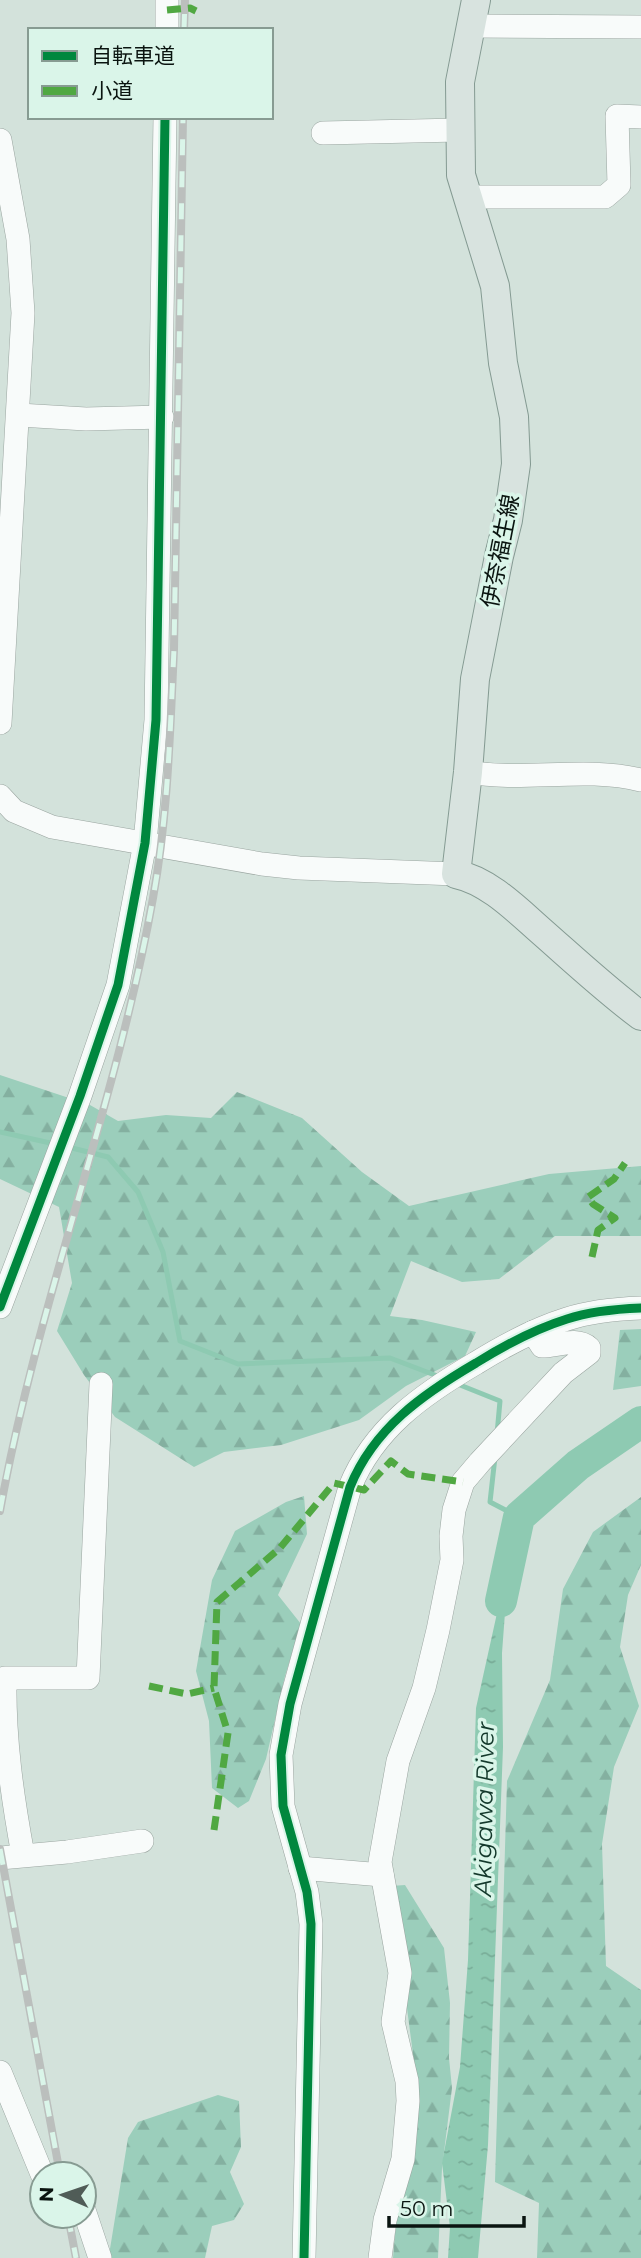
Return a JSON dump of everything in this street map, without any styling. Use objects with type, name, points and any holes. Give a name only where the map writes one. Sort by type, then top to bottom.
[{"type":"main road","name":"伊奈福生線","points":[[456,874],[475,679],[508,520],[516,464],[514,416],[503,363],[495,286],[461,174],[461,68],[474,13]]},
{"type":"main road","points":[[456,874],[480,883],[512,906],[611,994],[641,1016]]},
{"type":"street","points":[[167,0],[167,28]]},
{"type":"street","points":[[474,13],[641,27]]},
{"type":"street","points":[[467,197],[605,197],[619,185],[617,116],[641,117]]},
{"type":"street","points":[[0,1307],[80,1096],[118,985],[145,843],[156,720],[165,119]]},
{"type":"street","points":[[323,133],[459,130]]},
{"type":"street","points":[[0,140],[18,239],[23,313],[0,723]]},
{"type":"street","points":[[19,415],[86,419],[162,417]]},
{"type":"street","points":[[468,772],[489,776],[577,774],[641,780]]},
{"type":"street","points":[[0,796],[14,811],[52,827],[145,843],[299,868],[456,874]]},
{"type":"street","points":[[304,2258],[311,1934],[309,1903],[286,1820],[281,1789],[284,1732],[354,1476],[381,1435],[413,1404],[481,1360],[533,1332],[589,1313],[641,1308]]},
{"type":"street","points":[[380,2258],[385,2220],[403,2159],[408,2101],[407,2081],[393,2022],[400,1973],[380,1862],[398,1761],[424,1688],[438,1630],[452,1560],[454,1510],[463,1482],[563,1373],[589,1353],[585,1344],[577,1342],[542,1346],[533,1332]]},
{"type":"street","points":[[23,1855],[7,1756],[5,1678],[88,1678],[101,1384]]},
{"type":"street","points":[[0,1858],[67,1853],[142,1841]]},
{"type":"street","points":[[300,1868],[382,1875]]},
{"type":"street","points":[[0,2072],[36,2160]]},
{"type":"street","points":[[91,2230],[100,2258]]},
{"type":"green space","points":[[0,1075],[90,1105],[118,1121],[166,1115],[211,1118],[237,1092],[302,1118],[362,1172],[409,1206],[549,1174],[641,1166],[641,1236],[555,1236],[499,1279],[462,1282],[411,1261],[390,1316],[476,1332],[465,1356],[406,1386],[359,1420],[281,1445],[224,1452],[194,1467],[115,1417],[84,1375],[57,1331],[72,1283],[59,1207],[0,1179]]},
{"type":"green space","points":[[641,1329],[641,1386],[613,1390],[620,1330]]},
{"type":"green space","points":[[304,1496],[307,1534],[278,1595],[301,1624],[285,1676],[266,1759],[249,1801],[238,1808],[212,1788],[209,1721],[196,1671],[212,1580],[235,1531],[286,1502]]},
{"type":"green space","points":[[641,1497],[641,1565],[628,1595],[620,1647],[639,1706],[614,1767],[602,1844],[606,1966],[641,1990],[641,2258],[537,2258],[539,2203],[495,2182],[507,1781],[550,1680],[563,1589],[593,1532]]},
{"type":"green space","points":[[405,1885],[444,1948],[450,2003],[449,2058],[452,2088],[442,2168],[438,2258],[393,2258],[414,2062],[391,1886]]},
{"type":"green space","points":[[218,2095],[239,2101],[241,2147],[230,2172],[244,2204],[234,2220],[212,2226],[205,2258],[110,2258],[128,2138],[138,2122]]},
{"type":"water","points":[[509,1559],[502,1653],[503,1747],[488,2145],[478,2258],[448,2258],[450,2227],[442,2163],[460,2067],[468,1960],[476,1708]]},
{"type":"waterway","points":[[0,1132],[55,1144]]},
{"type":"waterway","points":[[68,1147],[108,1157],[138,1192],[163,1252],[180,1341],[238,1364],[390,1358],[440,1377]]},
{"type":"waterway","points":[[455,1383],[500,1401],[497,1434]]},
{"type":"waterway","name":"Akigawa River","points":[[501,1601],[519,1517],[578,1465],[641,1422]]},
{"type":"waterway","points":[[495,1457],[490,1502],[519,1517]]},
{"type":"railway","points":[[184,28],[185,0]]},
{"type":"railway","points":[[0,1511],[34,1357],[119,1052],[158,867],[168,774],[174,649],[183,119]]},
{"type":"railway","points":[[0,1849],[57,2160]]},
{"type":"railway","points":[[71,2230],[76,2258]]},
{"type":"marked path","points":[[167,10],[190,8],[196,11]]},
{"type":"marked path","points":[[592,1257],[598,1230],[615,1218],[593,1204],[588,1197],[614,1179],[625,1163]]},
{"type":"marked path","points":[[214,1830],[228,1733],[214,1688],[217,1602],[280,1548],[334,1483],[364,1490],[391,1461],[408,1474],[463,1482]]},
{"type":"marked path","points":[[149,1686],[187,1694],[214,1688]]},
{"type":"cycle path","points":[[0,1307],[80,1096],[118,985],[145,843],[156,720],[165,119]]},
{"type":"cycle path","points":[[304,2258],[311,1924],[307,1892],[283,1806],[281,1755],[290,1704],[350,1487],[360,1466],[386,1430],[419,1400],[456,1375],[509,1344],[555,1323],[594,1312],[641,1308]]}]
